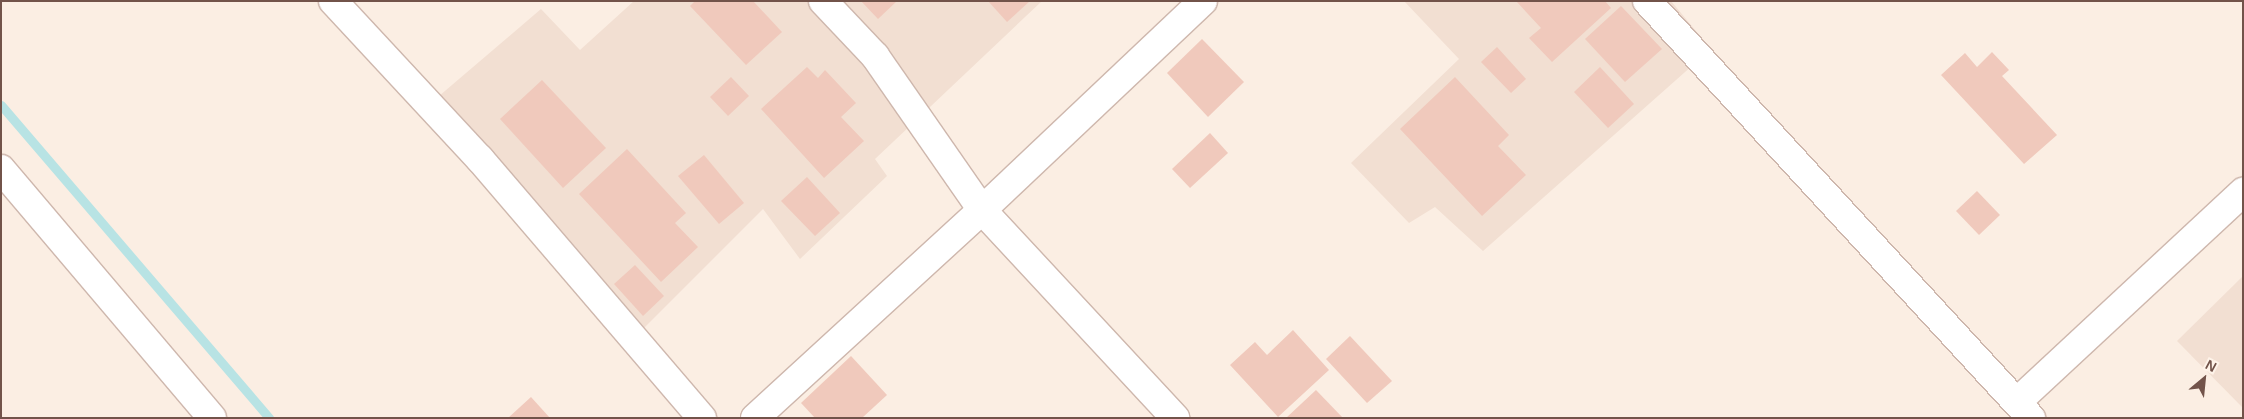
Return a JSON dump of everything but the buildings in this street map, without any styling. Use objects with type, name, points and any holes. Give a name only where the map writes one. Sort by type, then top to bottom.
[{"type":"street","points":[[333,1],[480,159],[702,418]]},
{"type":"street","points":[[823,1],[875,56],[982,210],[1174,418]]},
{"type":"street","points":[[766,414],[1203,1]]},
{"type":"street","points":[[1648,1],[2024,410],[2243,192]]},
{"type":"street","points":[[1,169],[212,418]]},
{"type":"shaded area","points":[[634,1],[1042,1],[875,159],[887,176],[800,259],[763,209],[628,344],[425,108],[541,9],[580,50]]},
{"type":"shaded area","points":[[1404,1],[1671,1],[1711,49],[1483,251],[1435,207],[1409,223],[1351,163],[1459,59]]},
{"type":"shaded area","points":[[2243,276],[2243,408],[2177,341]]},
{"type":"waterway","points":[[1,105],[269,418]]}]
